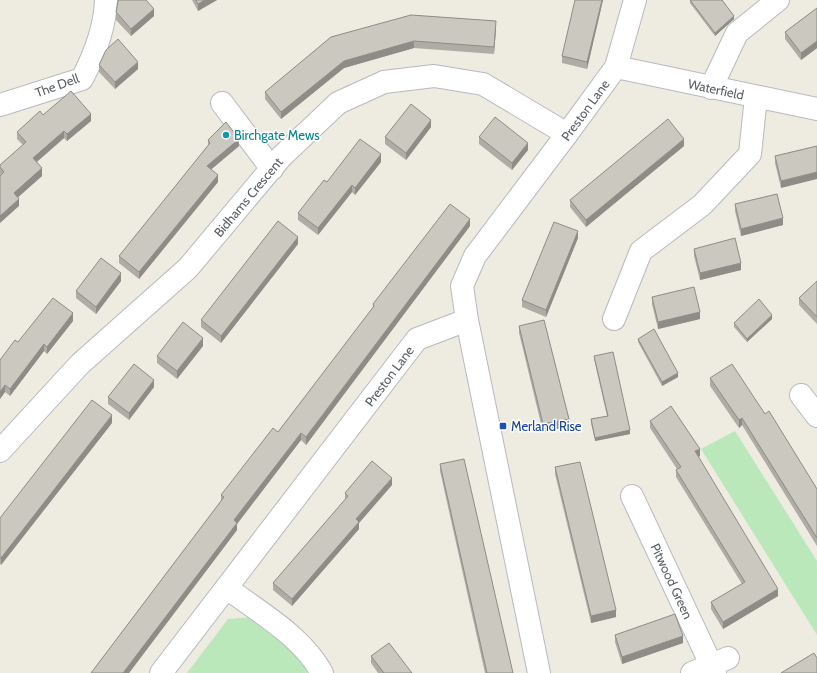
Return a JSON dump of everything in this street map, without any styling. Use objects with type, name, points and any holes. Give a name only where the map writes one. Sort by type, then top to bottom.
[{"type":"street","name":"The Dell","points":[[0,105],[82,78],[96,52],[106,10],[106,0]]},
{"type":"street","name":"Preston Lane","points":[[161,673],[417,339],[466,320],[462,286],[475,256],[568,134],[616,67],[635,0]]},
{"type":"street","points":[[711,88],[737,33],[778,0]]},
{"type":"street","name":"Waterfield","points":[[616,67],[817,109]]},
{"type":"street","name":"Bidhams Crescent","points":[[0,451],[80,364],[188,268],[281,157],[338,103],[384,82],[434,76],[483,84],[568,134]]},
{"type":"street","points":[[614,319],[642,251],[702,205],[750,154],[756,97]]},
{"type":"street","points":[[222,103],[272,168]]},
{"type":"street","points":[[466,320],[539,673]]},
{"type":"street","points":[[801,396],[817,416]]},
{"type":"street","name":"Pitwood Green","points":[[632,496],[711,667]]},
{"type":"street","points":[[227,588],[298,642],[316,662],[322,673]]},
{"type":"green space","points":[[735,431],[817,561],[817,635],[701,449]]},
{"type":"green space","points":[[265,616],[298,642],[307,673],[187,673],[228,619]]},
{"type":"building","points":[[119,0],[146,0],[154,9],[131,29],[116,12]]},
{"type":"building","points":[[196,0],[205,0],[198,4]]},
{"type":"building","points":[[575,0],[602,0],[587,62],[562,56]]},
{"type":"building","points":[[690,0],[722,0],[734,16],[715,33]]},
{"type":"building","points":[[817,8],[817,41],[801,53],[785,32]]},
{"type":"building","points":[[411,15],[496,21],[494,47],[414,41],[344,61],[281,112],[265,92],[331,37]]},
{"type":"building","points":[[118,39],[138,62],[115,82],[99,65],[106,50]]},
{"type":"building","points":[[71,91],[91,114],[67,134],[64,131],[33,158],[42,168],[14,193],[19,199],[0,216],[0,176],[4,172],[0,165],[26,142],[17,132],[40,111],[43,115]]},
{"type":"building","points":[[411,104],[431,120],[406,153],[385,137]]},
{"type":"building","points":[[495,117],[528,143],[512,163],[479,137]]},
{"type":"building","points":[[668,119],[684,139],[586,220],[570,200]]},
{"type":"building","points":[[226,122],[239,139],[207,166],[218,175],[139,272],[119,256],[210,143],[208,140]]},
{"type":"building","points":[[360,139],[381,154],[355,188],[352,185],[318,228],[298,213],[324,180],[327,182]]},
{"type":"building","points":[[817,146],[817,172],[781,181],[775,156]]},
{"type":"building","points":[[777,194],[783,218],[741,229],[735,204]]},
{"type":"building","points":[[450,204],[470,219],[306,437],[301,433],[234,520],[237,523],[123,673],[91,673],[224,497],[221,495],[273,428],[278,432],[374,306],[373,304]]},
{"type":"building","points":[[278,221],[298,237],[221,336],[201,320]]},
{"type":"building","points":[[554,222],[578,231],[546,310],[522,300]]},
{"type":"building","points":[[735,238],[741,263],[700,273],[694,249]]},
{"type":"building","points":[[101,258],[121,273],[96,307],[76,291]]},
{"type":"building","points":[[817,281],[817,317],[799,298]]},
{"type":"building","points":[[694,287],[700,312],[658,322],[652,297]]},
{"type":"building","points":[[53,298],[73,313],[47,347],[44,344],[10,389],[5,385],[0,392],[0,360],[15,340],[18,342]]},
{"type":"building","points":[[759,299],[772,315],[747,339],[734,323]]},
{"type":"building","points":[[544,320],[569,419],[543,424],[519,326]]},
{"type":"building","points":[[183,322],[203,338],[177,371],[157,356]]},
{"type":"building","points":[[654,329],[678,373],[662,382],[638,339]]},
{"type":"building","points":[[613,352],[630,430],[595,438],[591,419],[608,416],[594,356]]},
{"type":"building","points":[[134,364],[154,380],[129,413],[108,397]]},
{"type":"building","points":[[732,364],[765,414],[769,411],[817,489],[817,538],[742,418],[739,420],[710,378]]},
{"type":"building","points":[[92,400],[112,415],[1,558],[0,518]]},
{"type":"building","points":[[671,406],[700,449],[695,451],[778,589],[723,622],[711,602],[745,582],[676,470],[681,467],[650,421]]},
{"type":"building","points":[[464,459],[513,673],[487,673],[440,464]]},
{"type":"building","points":[[372,461],[392,478],[356,519],[359,522],[292,599],[273,583],[348,496],[345,493]]},
{"type":"building","points":[[580,462],[616,610],[591,616],[555,467]]},
{"type":"building","points":[[675,614],[683,636],[622,657],[615,635]]},
{"type":"building","points":[[389,643],[412,673],[384,673],[371,656]]},
{"type":"building","points":[[814,653],[817,658],[817,673],[781,673]]},
{"type":"place","name":"Birchgate Mews","points":[[226,135]]},
{"type":"place","name":"Merland Rise","points":[[503,426]]}]
